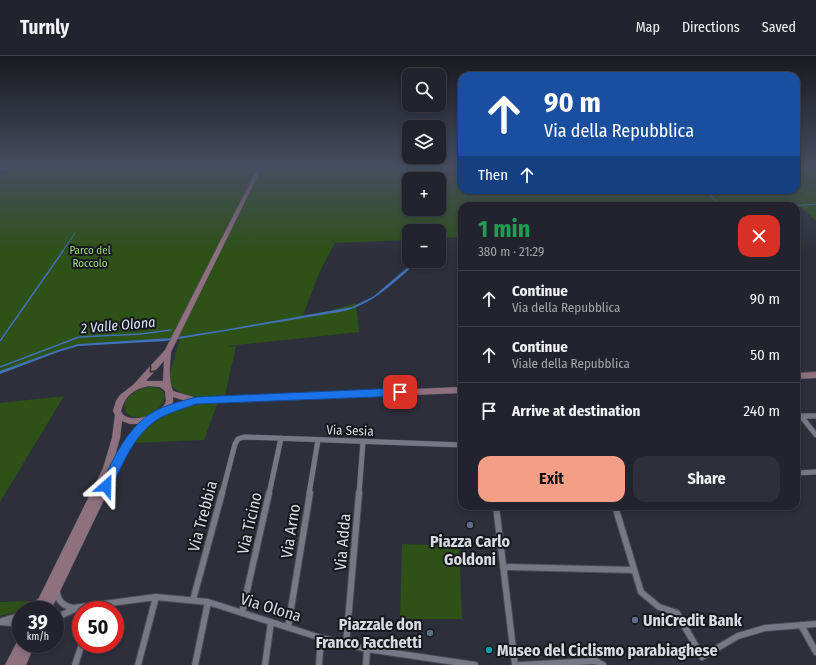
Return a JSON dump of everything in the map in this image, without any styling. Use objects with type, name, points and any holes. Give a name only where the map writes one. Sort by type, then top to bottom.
[{"type":"main road","points":[[42,601],[107,469],[116,438],[119,415],[118,408],[120,401],[126,394],[135,388],[168,352],[246,195]]},
{"type":"main road","points":[[160,413],[169,403],[169,390],[166,374],[168,352]]},
{"type":"main road","points":[[800,376],[816,375]]},
{"type":"main road","points":[[135,388],[154,383],[162,384],[169,390],[196,400]]},
{"type":"main road","points":[[50,601],[123,451],[130,441],[151,419],[160,413],[196,400],[458,390]]},
{"type":"main road","points":[[119,415],[126,421],[131,422],[151,419]]},
{"type":"main road","points":[[11,665],[17,653]]},
{"type":"main road","points":[[20,665],[26,653]]},
{"type":"street","points":[[800,416],[816,416]]},
{"type":"street","points":[[800,418],[816,435]]},
{"type":"street","name":"Via Sesia","points":[[238,439],[244,437],[281,438],[458,446]]},
{"type":"street","name":"Via Ticino","points":[[242,613],[281,438]]},
{"type":"street","name":"Via Trebbia","points":[[193,600],[235,444],[238,439]]},
{"type":"street","name":"Via Arno","points":[[288,627],[318,440]]},
{"type":"street","name":"Via Adda","points":[[346,644],[363,442]]},
{"type":"street","points":[[800,473],[816,472]]},
{"type":"street","points":[[496,510],[515,665]]},
{"type":"street","points":[[616,510],[633,570],[641,592],[659,607],[677,613],[702,657],[738,636],[765,628],[816,624]]},
{"type":"street","points":[[503,567],[633,570]]},
{"type":"street","name":"Via Olona","points":[[58,586],[57,597],[59,601],[67,606],[72,606]]},
{"type":"street","points":[[38,601],[46,593]]},
{"type":"street","points":[[138,665],[156,597]]},
{"type":"street","name":"Via Olona","points":[[124,602],[156,597],[208,602],[321,638],[367,649],[475,665]]},
{"type":"street","points":[[195,665],[208,602]]},
{"type":"street","points":[[0,622],[12,618]]},
{"type":"street","points":[[0,622],[12,623]]},
{"type":"street","points":[[265,665],[271,622]]},
{"type":"street","points":[[800,625],[816,652]]},
{"type":"street","points":[[319,665],[321,638]]},
{"type":"street","points":[[366,665],[367,649]]},
{"type":"street","points":[[75,665],[79,653]]},
{"type":"street","points":[[520,665],[596,661],[603,665]]},
{"type":"green space","name":"Parco del Roccolo","points":[[0,195],[402,195],[402,216],[446,216],[446,195],[816,195],[816,221],[800,206],[800,202],[794,201],[458,202],[458,237],[446,238],[446,224],[402,224],[402,240],[335,243],[320,271],[303,315],[329,311],[356,303],[359,332],[227,346],[236,347],[225,395],[202,397],[188,395],[182,393],[170,384],[170,373],[180,339],[78,346],[0,374]]},
{"type":"green space","points":[[147,387],[158,388],[164,392],[164,399],[161,405],[155,412],[146,416],[137,417],[127,414],[125,409],[126,400],[133,393]]},
{"type":"green space","points":[[64,396],[0,502],[0,403]]},
{"type":"green space","points":[[218,402],[204,440],[132,443],[152,424],[170,413],[191,406]]},
{"type":"green space","points":[[402,544],[459,546],[462,619],[400,619]]},
{"type":"green space","points":[[0,602],[12,602],[12,613],[0,616]]},
{"type":"water","points":[[407,268],[411,268],[376,297],[345,311],[166,341],[78,346],[0,374],[0,371],[78,344],[171,338],[223,330],[352,307],[374,296]]},
{"type":"waterway","points":[[710,195],[718,202]]},
{"type":"waterway","points":[[800,205],[816,204]]},
{"type":"waterway","name":"2 Valle Olona","points":[[62,252],[75,233]]},
{"type":"waterway","name":"2 Valle Olona","points":[[0,341],[63,251]]},
{"type":"waterway","name":"2 Valle Olona","points":[[0,367],[79,337],[140,334],[171,330]]},
{"type":"place","name":"Piazza Carlo Goldoni","points":[[470,525]]},
{"type":"place","name":"UniCredit Bank","points":[[635,620]]},
{"type":"place","name":"Piazzale don Franco Facchetti","points":[[430,633]]},
{"type":"place","name":"Museo del Ciclismo parabiaghese","points":[[489,650]]},
{"type":"route","points":[[106,486],[123,451],[138,431],[160,413],[196,400],[400,392]]}]
